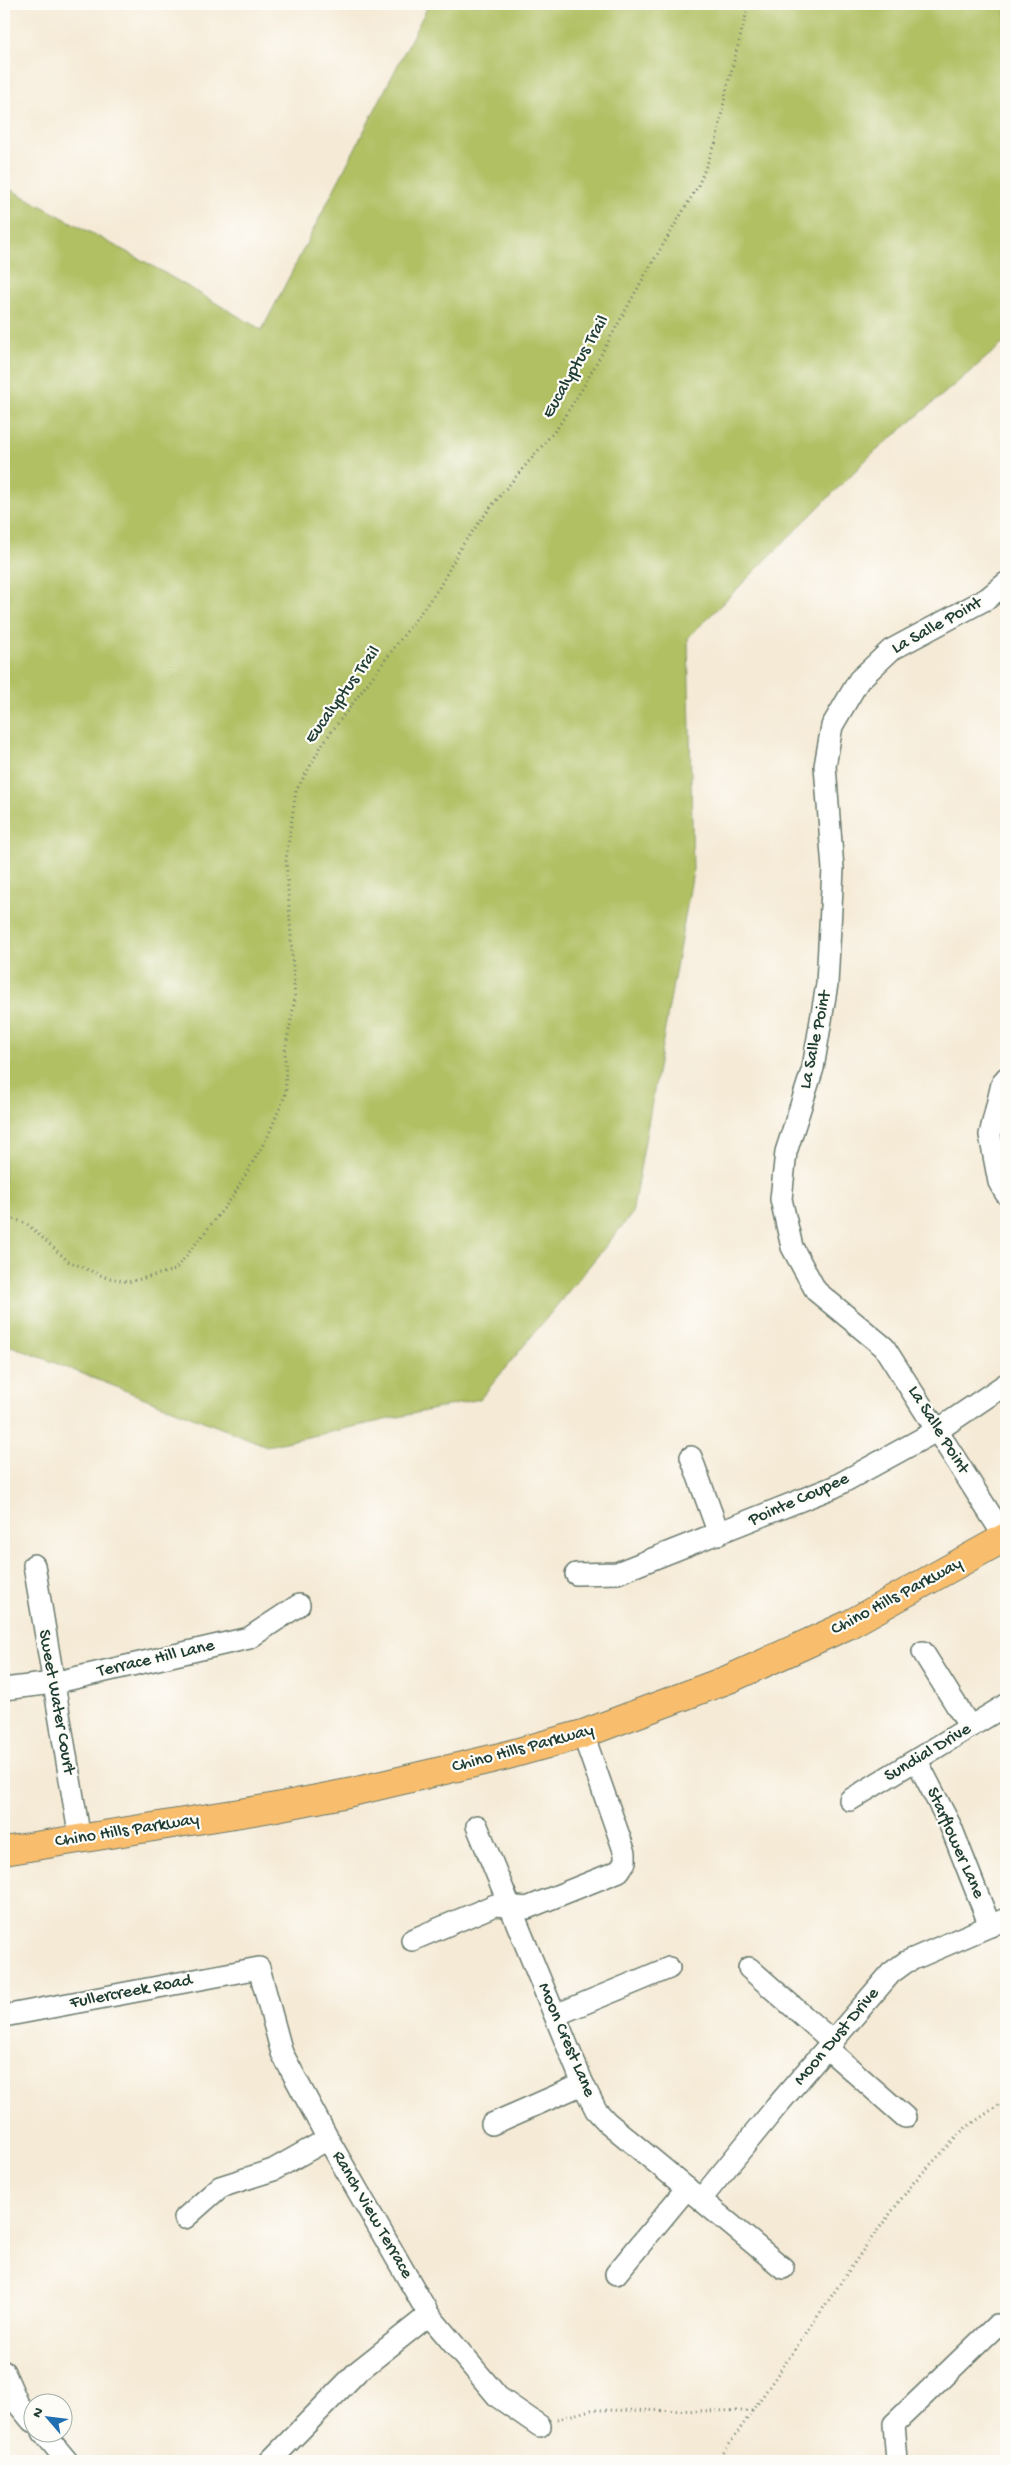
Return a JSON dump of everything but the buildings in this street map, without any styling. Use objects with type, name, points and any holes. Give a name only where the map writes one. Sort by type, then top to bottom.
[{"type":"main road","name":"Chino Hills Parkway","points":[[4,1851],[271,1808],[495,1758],[584,1734],[729,1679],[848,1625],[1006,1538]]},
{"type":"street","name":"La Salle Point","points":[[1006,583],[988,598],[891,650],[859,680],[832,726],[825,766],[833,869],[828,984],[813,1068],[786,1152],[780,1199],[792,1247],[816,1291],[884,1347],[1006,1538]]},
{"type":"street","points":[[1006,1078],[1002,1084],[990,1135],[998,1182],[1006,1194]]},
{"type":"street","name":"Pointe Coupee","points":[[576,1574],[617,1573],[834,1487],[938,1430],[1006,1384]]},
{"type":"street","points":[[690,1457],[719,1534]]},
{"type":"street","name":"Sweet Water Court","points":[[34,1565],[80,1839]]},
{"type":"street","name":"Terrace Hill Lane","points":[[4,1688],[53,1683],[250,1638],[299,1605]]},
{"type":"street","points":[[923,1652],[970,1727]]},
{"type":"street","name":"Sundial Drive","points":[[850,1800],[917,1761],[1006,1705]]},
{"type":"street","points":[[412,1940],[495,1905],[527,1908],[618,1871],[625,1862],[625,1853],[584,1734]]},
{"type":"street","name":"Starflower Lane","points":[[917,1761],[998,1922]]},
{"type":"street","name":"Moon Crest Lane","points":[[477,1826],[583,2084],[596,2110],[607,2122],[783,2268]]},
{"type":"street","name":"Moon Dust Drive","points":[[616,2274],[776,2108],[891,1973],[906,1962],[998,1922]]},
{"type":"street","name":"Fullercreek Road","points":[[4,2016],[259,1968]]},
{"type":"street","name":"Ranch View Terrace","points":[[259,1968],[282,2053],[328,2139],[429,2315],[498,2397],[540,2426]]},
{"type":"street","points":[[556,2015],[668,1968]]},
{"type":"street","points":[[749,1968],[905,2117]]},
{"type":"street","points":[[492,2124],[583,2084]]},
{"type":"street","points":[[185,2218],[220,2187],[274,2170],[328,2139]]},
{"type":"street","points":[[270,2461],[357,2372],[429,2315]]},
{"type":"street","points":[[897,2461],[894,2424],[997,2325],[1006,2328]]},
{"type":"street","points":[[4,2372],[22,2409]]},
{"type":"street","points":[[51,2442],[67,2461]]},
{"type":"path","name":"Eucalyptus Trail","points":[[4,1216],[26,1223],[68,1261],[104,1278],[128,1282],[175,1270],[232,1198],[268,1136],[286,1093],[285,1051],[295,999],[286,859],[296,791],[323,743],[439,588],[461,547],[493,504],[558,427],[582,389],[645,275],[698,186],[716,142],[727,87],[749,4]]},
{"type":"path","points":[[718,2461],[868,2243],[914,2182],[964,2129],[1006,2100]]},
{"type":"path","points":[[540,2426],[591,2410],[753,2411]]},
{"type":"green space","points":[[429,4],[1006,4],[1006,341],[869,457],[688,638],[693,872],[632,1214],[480,1399],[267,1446],[4,1343],[4,186],[149,264],[262,330]]}]
